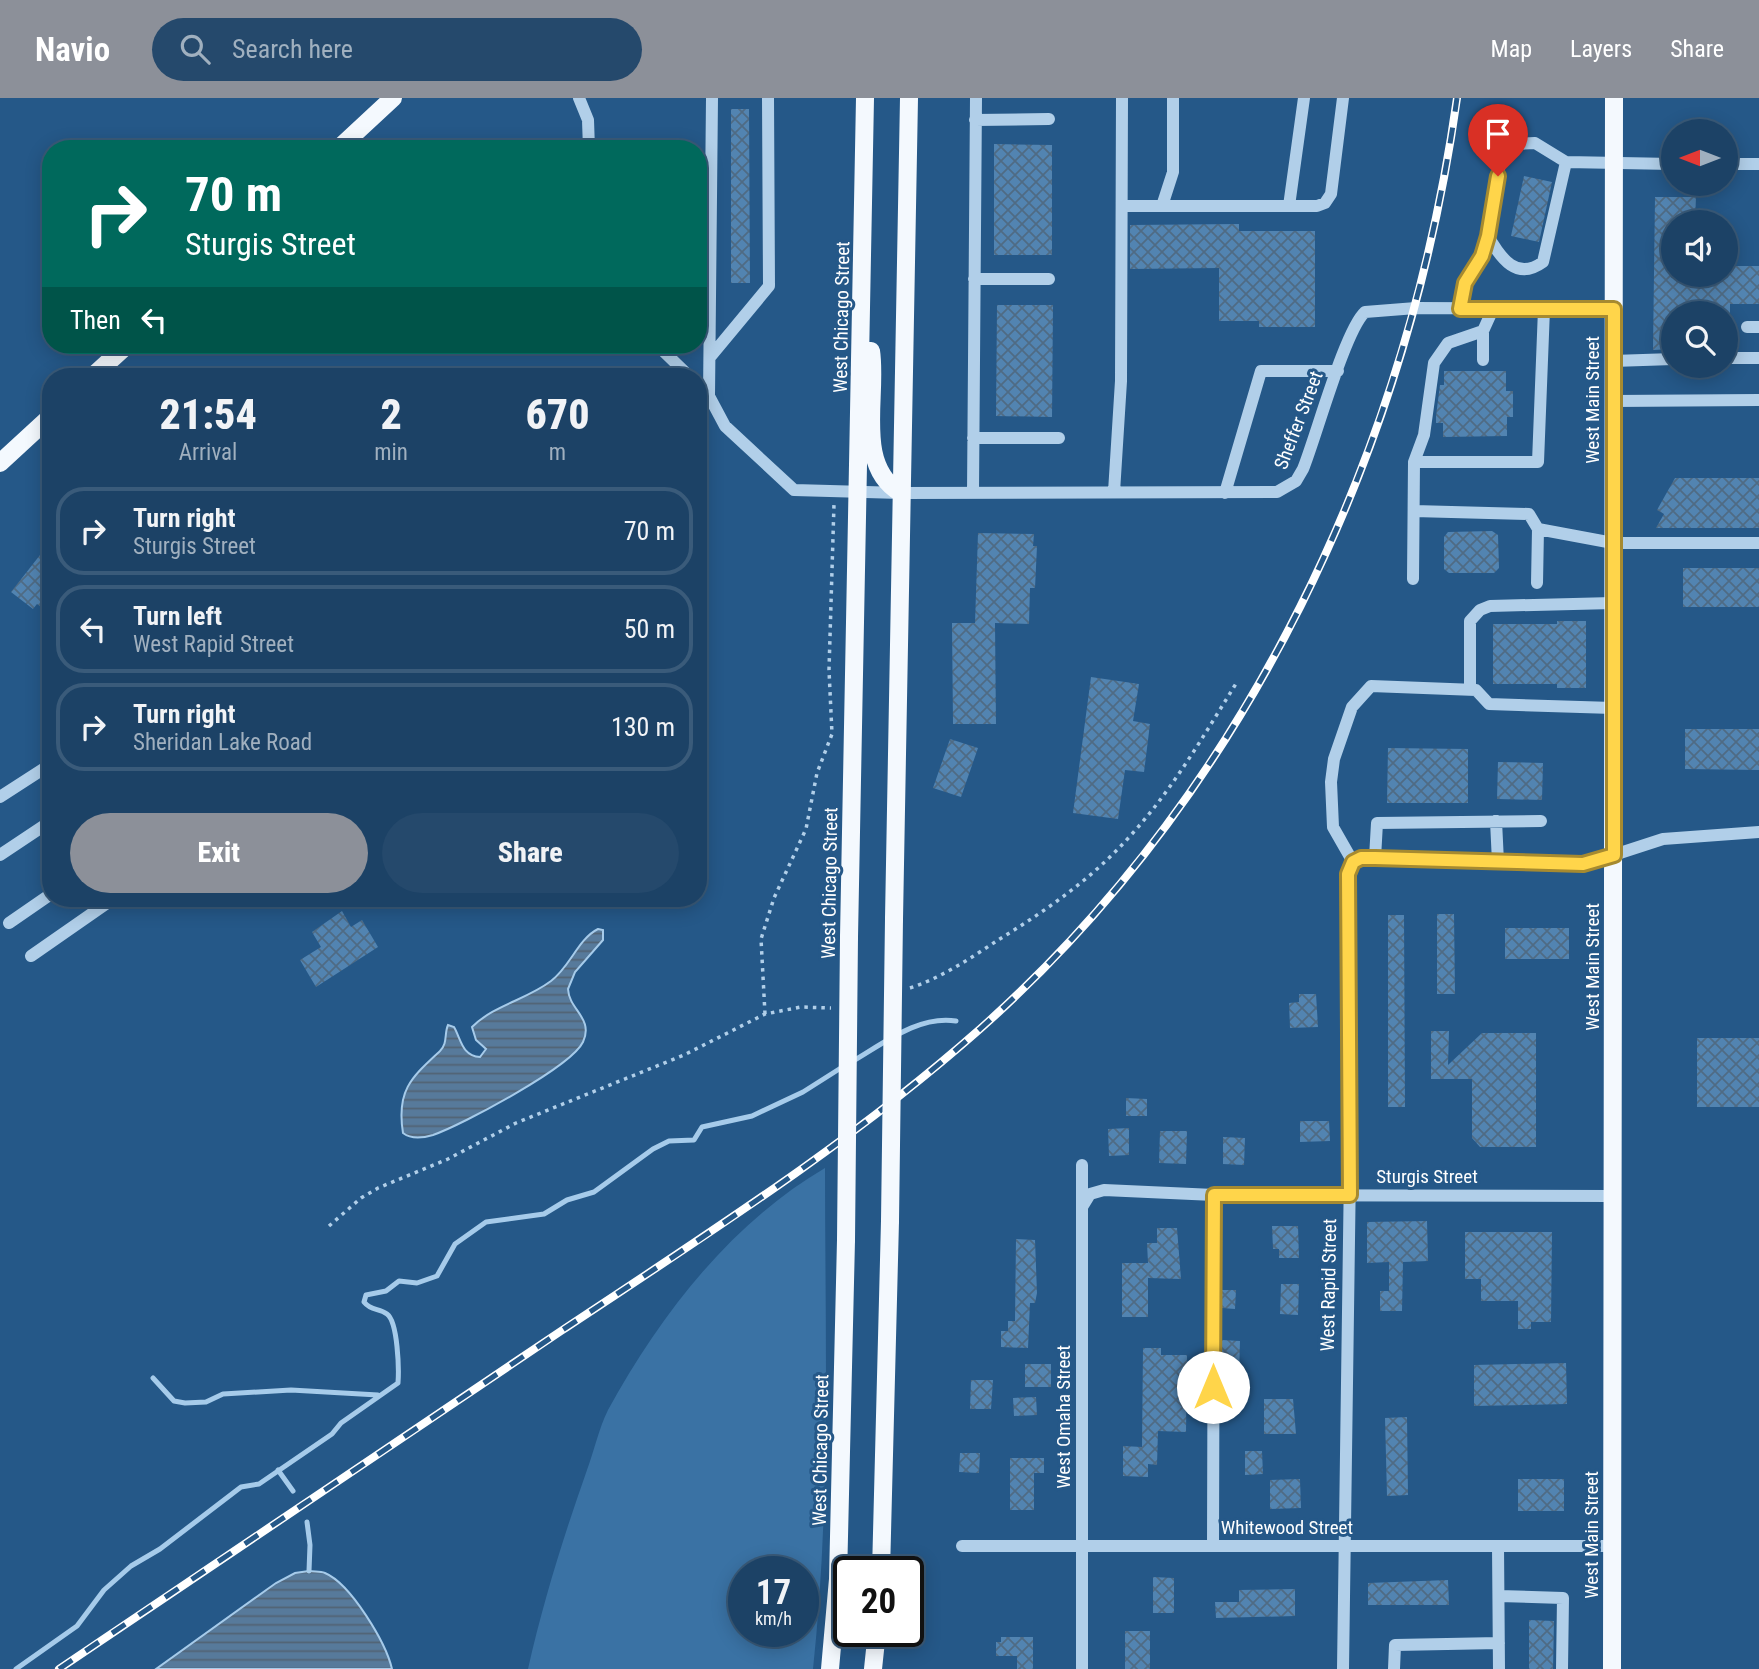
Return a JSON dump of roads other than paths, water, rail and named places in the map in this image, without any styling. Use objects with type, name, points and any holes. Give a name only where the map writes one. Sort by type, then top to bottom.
[{"type":"main road","points":[[348,140],[393,98]]},
{"type":"main road","points":[[855,98],[852,263],[862,371]]},
{"type":"main road","name":"West Chicago Street","points":[[830,1669],[838,1579],[846,1240],[865,98]]},
{"type":"main road","points":[[881,1556],[890,1221],[909,98]]},
{"type":"main road","name":"West Main Street","points":[[1612,1669],[1614,98]]},
{"type":"main road","points":[[861,296],[874,370],[873,456],[879,473],[889,486],[901,493]]},
{"type":"main road","points":[[102,368],[117,354]]},
{"type":"main road","points":[[0,463],[42,424]]},
{"type":"main road","points":[[873,1669],[875,1647]]},
{"type":"street","points":[[579,98],[588,120],[589,140]]},
{"type":"street","points":[[709,396],[712,98]]},
{"type":"street","points":[[711,356],[769,286],[768,98]]},
{"type":"street","points":[[973,493],[976,98]]},
{"type":"street","points":[[1114,492],[1121,381],[1122,98]]},
{"type":"street","points":[[1162,206],[1173,172],[1173,98]]},
{"type":"street","points":[[1289,206],[1304,98]]},
{"type":"street","points":[[1122,206],[1317,206],[1325,203],[1331,194],[1343,98]]},
{"type":"street","points":[[975,120],[1049,119]]},
{"type":"street","points":[[1460,309],[1465,283],[1482,256],[1488,236],[1501,157],[1517,144],[1535,143],[1566,162],[1661,164]]},
{"type":"street","points":[[1488,236],[1501,259],[1516,269],[1532,270],[1543,262],[1566,162]]},
{"type":"street","points":[[1738,164],[1759,164]]},
{"type":"street","points":[[974,279],[1049,278]]},
{"type":"street","name":"Sheffer Street","points":[[709,396],[725,426],[794,490],[857,493],[1277,492],[1297,481],[1354,328],[1366,312],[1385,309],[1614,309]]},
{"type":"street","points":[[1483,360],[1483,331],[1493,309]]},
{"type":"street","points":[[1414,462],[1538,462],[1544,309]]},
{"type":"street","points":[[1413,579],[1414,462],[1424,435],[1434,363],[1448,344],[1483,331]]},
{"type":"street","points":[[666,354],[681,368]]},
{"type":"street","points":[[1738,358],[1759,358]]},
{"type":"street","points":[[1614,361],[1661,359]]},
{"type":"street","points":[[1225,493],[1261,371],[1338,371]]},
{"type":"street","points":[[1613,401],[1759,400]]},
{"type":"street","points":[[973,438],[1059,438]]},
{"type":"street","points":[[1413,511],[1529,514],[1538,529],[1537,583]]},
{"type":"street","points":[[1538,529],[1613,543],[1759,543]]},
{"type":"street","points":[[1470,690],[1470,621],[1480,610],[1490,606],[1613,603]]},
{"type":"street","points":[[1614,708],[1489,704],[1476,690],[1371,685],[1352,707],[1334,760],[1331,782],[1333,827],[1353,862],[1361,858],[1375,858],[1583,864],[1677,837],[1759,832]]},
{"type":"street","points":[[0,797],[42,770]]},
{"type":"street","points":[[1496,821],[1498,862]]},
{"type":"street","points":[[1375,858],[1377,823],[1541,821]]},
{"type":"street","points":[[0,855],[42,827]]},
{"type":"street","name":"West Rapid Street","points":[[1343,1669],[1350,1195],[1348,874],[1353,862]]},
{"type":"street","points":[[9,923],[42,900]]},
{"type":"street","points":[[31,956],[101,907]]},
{"type":"street","name":"West Omaha Street","points":[[1082,1166],[1082,1669]]},
{"type":"street","name":"Sturgis Street","points":[[1082,1207],[1090,1194],[1104,1190],[1214,1195],[1611,1196]]},
{"type":"street","points":[[1213,1546],[1214,1195]]},
{"type":"street","name":"Whitewood Street","points":[[962,1546],[1612,1546]]},
{"type":"street","points":[[1498,1546],[1499,1669]]},
{"type":"street","points":[[1499,1596],[1563,1598],[1562,1669]]},
{"type":"street","points":[[1394,1669],[1395,1644],[1499,1643]]},
{"type":"waterway","points":[[853,1061],[915,1026],[942,1020],[956,1021]]},
{"type":"waterway","points":[[16,1669],[77,1626],[104,1590],[131,1566],[160,1549],[241,1487],[259,1484],[332,1434],[341,1423],[398,1383],[394,1326],[387,1314],[369,1307],[364,1302],[366,1295],[386,1291],[399,1281],[417,1283],[437,1276],[455,1244],[486,1222],[544,1214],[567,1200],[594,1192],[653,1149],[669,1141],[694,1140],[702,1127],[752,1116],[803,1092],[844,1066]]},
{"type":"waterway","points":[[153,1378],[174,1401],[185,1403],[206,1402],[223,1394],[291,1390],[378,1395]]},
{"type":"waterway","points":[[278,1470],[293,1491]]},
{"type":"waterway","points":[[307,1522],[309,1571]]},
{"type":"railway","points":[[59,1669],[828,1150],[931,1071],[980,1029],[1075,935],[1161,832],[1236,722],[1301,606],[1355,484],[1399,358],[1433,229],[1457,98]]}]
